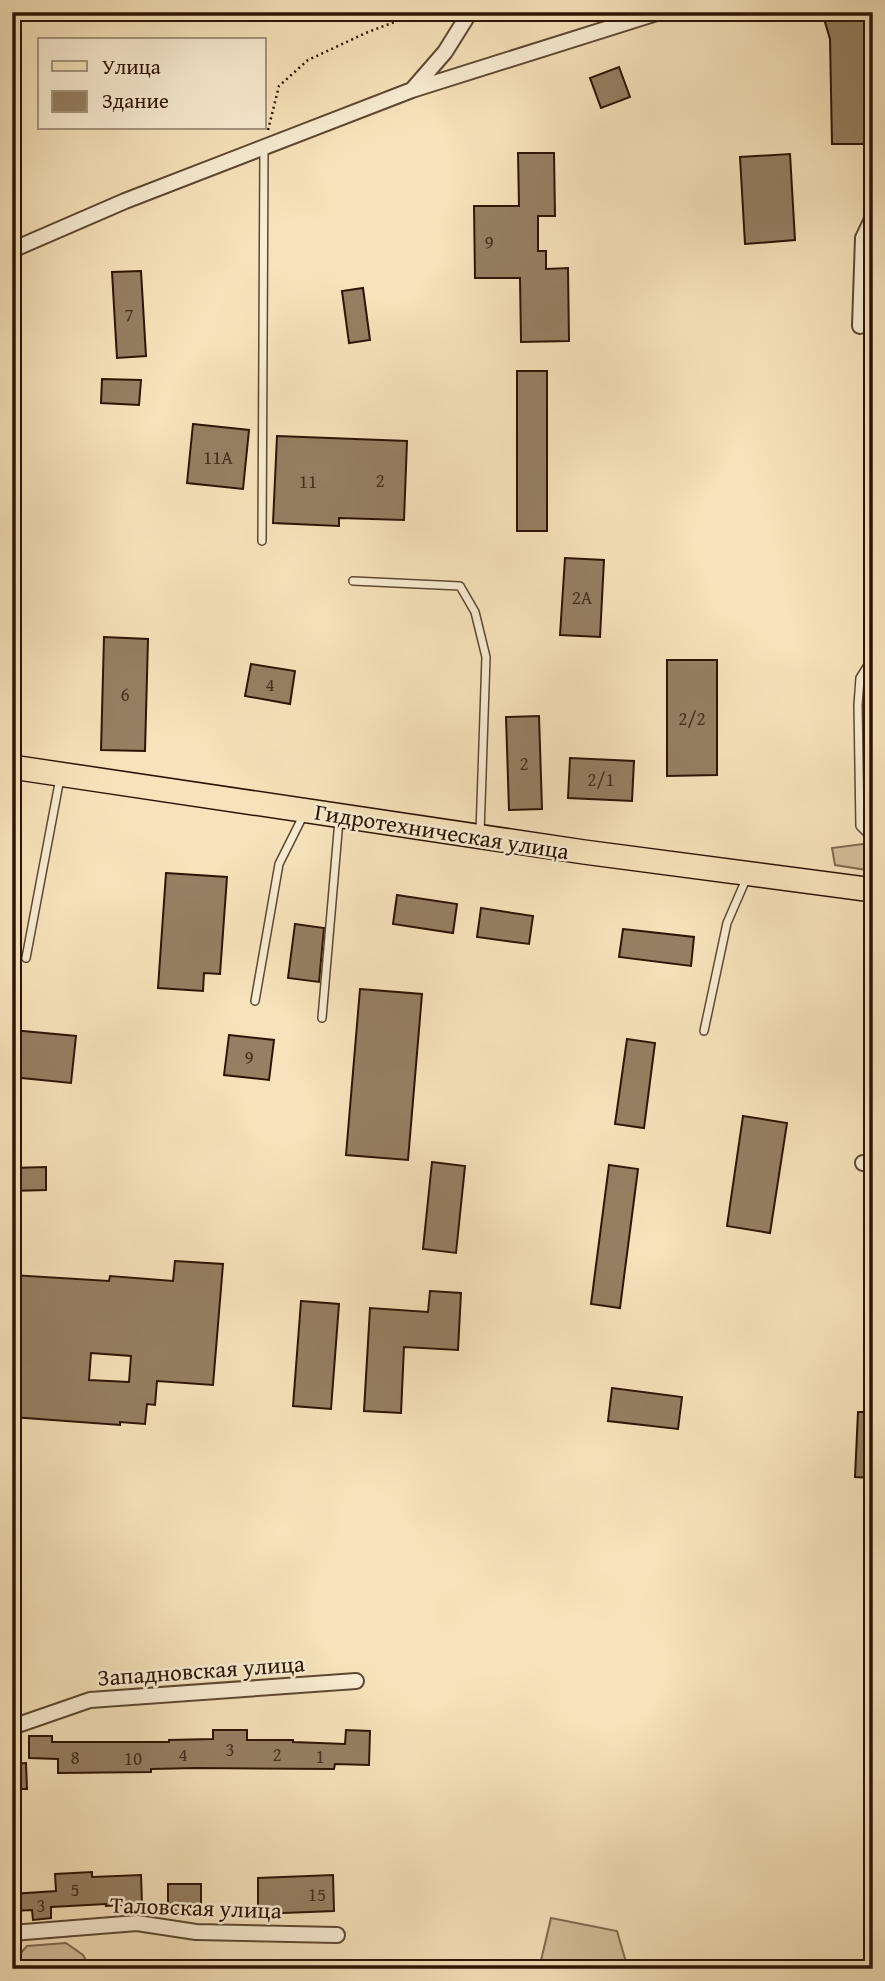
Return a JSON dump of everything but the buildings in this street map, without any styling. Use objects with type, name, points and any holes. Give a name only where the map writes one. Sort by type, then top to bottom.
[{"type":"main road","name":"Гидротехническая улица","points":[[12,767],[480,837],[873,890]]},
{"type":"street","points":[[412,90],[444,52],[470,12]]},
{"type":"street","points":[[12,250],[125,201],[412,90],[660,12]]},
{"type":"street","points":[[860,326],[863,238],[873,217]]},
{"type":"street","name":"Западновская улица","points":[[12,1727],[90,1700],[356,1681]]},
{"type":"street","name":"Таловская улица","points":[[12,1934],[137,1923],[196,1932],[337,1935]]},
{"type":"lane","points":[[262,541],[264,147]]},
{"type":"lane","points":[[353,581],[460,586],[475,612],[486,657],[480,837]]},
{"type":"lane","points":[[873,657],[860,678],[858,705],[860,826],[873,839]]},
{"type":"lane","points":[[26,958],[61,774]]},
{"type":"lane","points":[[255,1001],[279,864],[305,811]]},
{"type":"lane","points":[[322,1018],[340,816]]},
{"type":"lane","points":[[704,1031],[727,923],[748,874]]},
{"type":"path","points":[[264,147],[279,86],[308,60],[368,32],[421,12]]},
{"type":"shaded area","points":[[863,844],[873,846],[873,871],[835,865],[832,848]]},
{"type":"shaded area","points":[[551,1918],[617,1931],[628,1969],[539,1969]]},
{"type":"shaded area","points":[[66,1943],[83,1955],[91,1969],[12,1969],[12,1963],[27,1946]]}]
